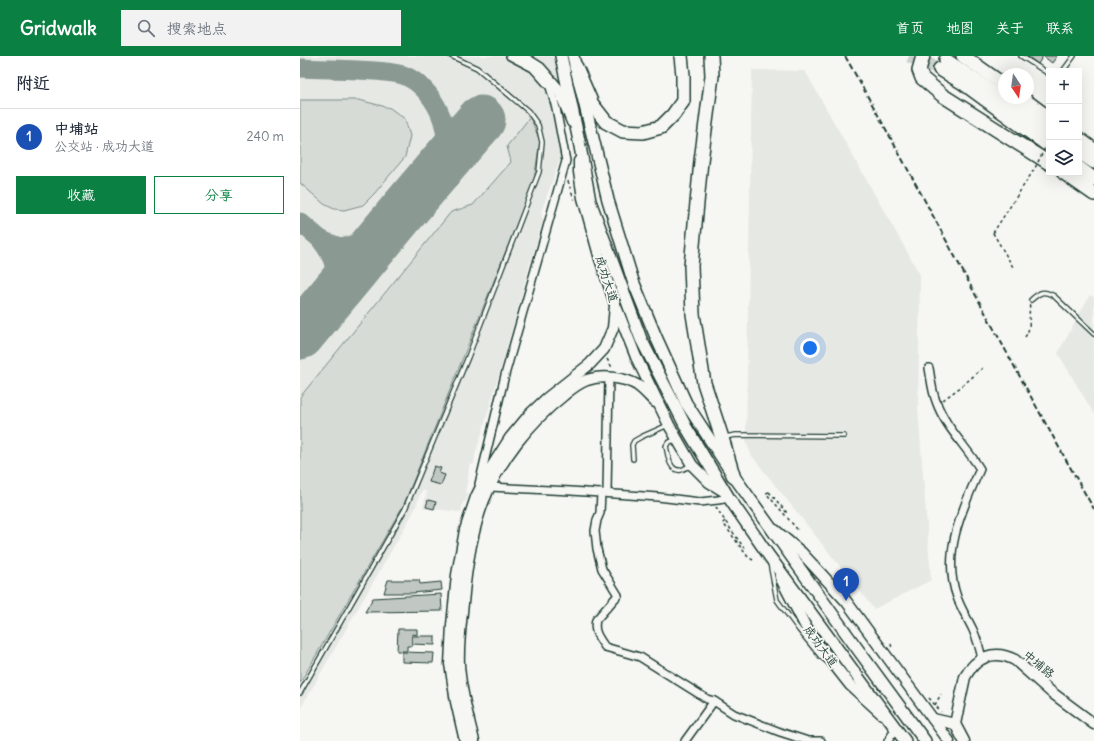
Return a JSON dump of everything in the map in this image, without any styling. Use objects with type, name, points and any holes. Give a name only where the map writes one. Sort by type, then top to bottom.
[{"type":"highway","points":[[574,62],[592,104],[606,122],[623,131],[643,132],[661,126],[674,115],[683,101],[681,56]]},
{"type":"highway","points":[[711,56],[712,76],[701,161],[691,266],[693,314],[704,383],[722,438],[732,475]]},
{"type":"highway","points":[[923,56],[919,70],[922,78],[942,95],[1046,161]]},
{"type":"highway","points":[[963,56],[998,81]]},
{"type":"highway","points":[[1046,128],[943,65],[963,83],[1046,144]]},
{"type":"highway","points":[[1030,104],[1046,116]]},
{"type":"highway","points":[[1080,140],[1090,147],[1094,162]]},
{"type":"highway","points":[[1082,170],[1094,179]]},
{"type":"highway","points":[[1068,176],[1094,194]]},
{"type":"main road","name":"成功大道","points":[[521,56],[540,68],[559,90],[579,141],[579,172],[583,198],[600,259],[615,304],[636,357],[669,425],[692,465],[709,482],[727,495]]},
{"type":"main road","points":[[561,56],[590,201],[640,339],[686,427],[727,495],[769,556],[905,741]]},
{"type":"main road","points":[[574,62],[608,200],[633,281],[656,337],[686,403],[732,475],[925,741]]},
{"type":"main road","points":[[465,741],[456,702],[450,664],[457,574],[465,530],[476,497],[489,471],[506,444],[530,414],[547,398],[590,364],[602,352],[613,328],[615,304]]},
{"type":"main road","points":[[474,741],[464,700],[459,664],[461,625],[466,576],[474,532],[484,500],[496,475],[517,443],[536,420],[552,404],[587,380],[612,374],[638,385],[660,407]]},
{"type":"main road","points":[[765,521],[801,552],[838,592],[877,642],[904,681],[937,715],[955,724],[964,741]]},
{"type":"main road","name":"成功大道","points":[[769,556],[809,633],[850,685],[894,725]]},
{"type":"main road","name":"中埔路","points":[[982,659],[996,654],[1015,660],[1051,692],[1094,724]]},
{"type":"main road","points":[[955,724],[965,677],[974,665],[982,659]]},
{"type":"main road","points":[[937,715],[949,741]]},
{"type":"street","points":[[476,497],[505,375],[566,161],[556,108],[550,87],[533,68],[510,56]]},
{"type":"street","points":[[928,368],[936,403],[949,427],[968,450],[980,469],[959,519],[953,545],[952,560],[954,586],[957,597],[978,641],[982,659]]},
{"type":"street","points":[[612,374],[604,493],[595,531],[597,549],[602,569],[618,595],[596,620],[594,627],[596,634],[605,647],[640,657],[734,714],[808,741],[821,741]]},
{"type":"street","points":[[490,488],[604,493],[700,502],[718,500],[727,495]]},
{"type":"street","points":[[685,741],[714,701]]},
{"type":"street","points":[[888,741],[894,725]]},
{"type":"lane","points":[[300,693],[405,509],[468,357],[539,172],[542,142],[538,125],[528,111],[477,68],[451,56]]},
{"type":"lane","points":[[1021,56],[1046,72]]},
{"type":"lane","points":[[1065,68],[1074,56]]},
{"type":"lane","points":[[1031,300],[1038,294],[1046,292],[1054,296],[1094,334]]},
{"type":"lane","points":[[633,459],[632,444],[634,441],[669,425]]},
{"type":"lane","points":[[722,438],[736,435],[844,436]]},
{"type":"lane","points":[[677,439],[668,443],[666,446],[672,466],[676,470],[681,470],[692,465]]},
{"type":"path","points":[[1013,267],[993,233],[1035,168],[1046,146]]},
{"type":"path","points":[[568,176],[574,201]]},
{"type":"path","points":[[1025,336],[1029,325],[1031,300]]},
{"type":"path","points":[[602,352],[612,374]]},
{"type":"path","points":[[936,403],[952,394],[985,366]]},
{"type":"path","points":[[788,514],[769,492],[766,494],[797,529],[800,528]]},
{"type":"path","points":[[744,548],[725,521],[723,523],[748,557],[753,560]]},
{"type":"path","points":[[891,644],[892,651]]},
{"type":"path","points":[[925,694],[935,705],[937,715]]},
{"type":"path","points":[[935,705],[941,694]]},
{"type":"shaded area","points":[[300,56],[559,56],[563,70],[547,90],[561,157],[541,212],[543,221],[475,455],[474,464],[469,465],[468,480],[465,491],[468,496],[465,502],[463,502],[461,512],[423,508],[427,492],[422,490],[414,511],[300,709]]},
{"type":"shaded area","points":[[752,70],[805,71],[920,275],[918,409],[931,580],[874,609],[752,456],[746,442]]},
{"type":"shaded area","points":[[300,100],[359,100],[390,108],[405,119],[410,136],[405,157],[363,205],[344,210],[334,209],[324,204],[300,183]]},
{"type":"shaded area","points":[[530,117],[540,141],[533,186],[404,504],[300,683],[300,397],[451,212],[473,205],[511,162],[507,146]]},
{"type":"shaded area","points":[[1090,295],[1094,297],[1094,414],[1058,353]]},
{"type":"building","points":[[1027,56],[1043,56],[1038,64]]},
{"type":"building","points":[[1043,56],[1057,56],[1052,63]]},
{"type":"building","points":[[434,466],[441,468],[439,473],[445,475],[441,485],[429,482]]},
{"type":"building","points":[[428,500],[436,502],[434,509],[426,507]]},
{"type":"building","points":[[388,580],[419,580],[420,584],[441,582],[442,590],[413,593],[384,593]]},
{"type":"building","points":[[441,594],[442,611],[365,612],[373,598]]},
{"type":"building","points":[[398,629],[417,629],[417,635],[412,634],[412,646],[407,646],[407,651],[397,651]]},
{"type":"building","points":[[412,636],[435,636],[435,645],[412,644]]},
{"type":"building","points":[[402,652],[434,653],[433,663],[402,662]]},
{"type":"taxiway","points":[[300,68],[375,71],[403,75],[424,89],[432,99],[439,110],[446,136],[442,160],[432,177],[382,233],[358,244],[346,246],[337,246],[320,239],[330,254],[335,267],[335,279],[327,301],[300,335]]},
{"type":"taxiway","points":[[300,222],[320,239]]},
{"type":"runway","points":[[300,335],[412,200],[481,120]]},
{"type":"tunnel","points":[[909,56],[940,69]]},
{"type":"railway","points":[[845,56],[1094,509]]},
{"type":"place","name":"中埔站","points":[[846,601]]}]
